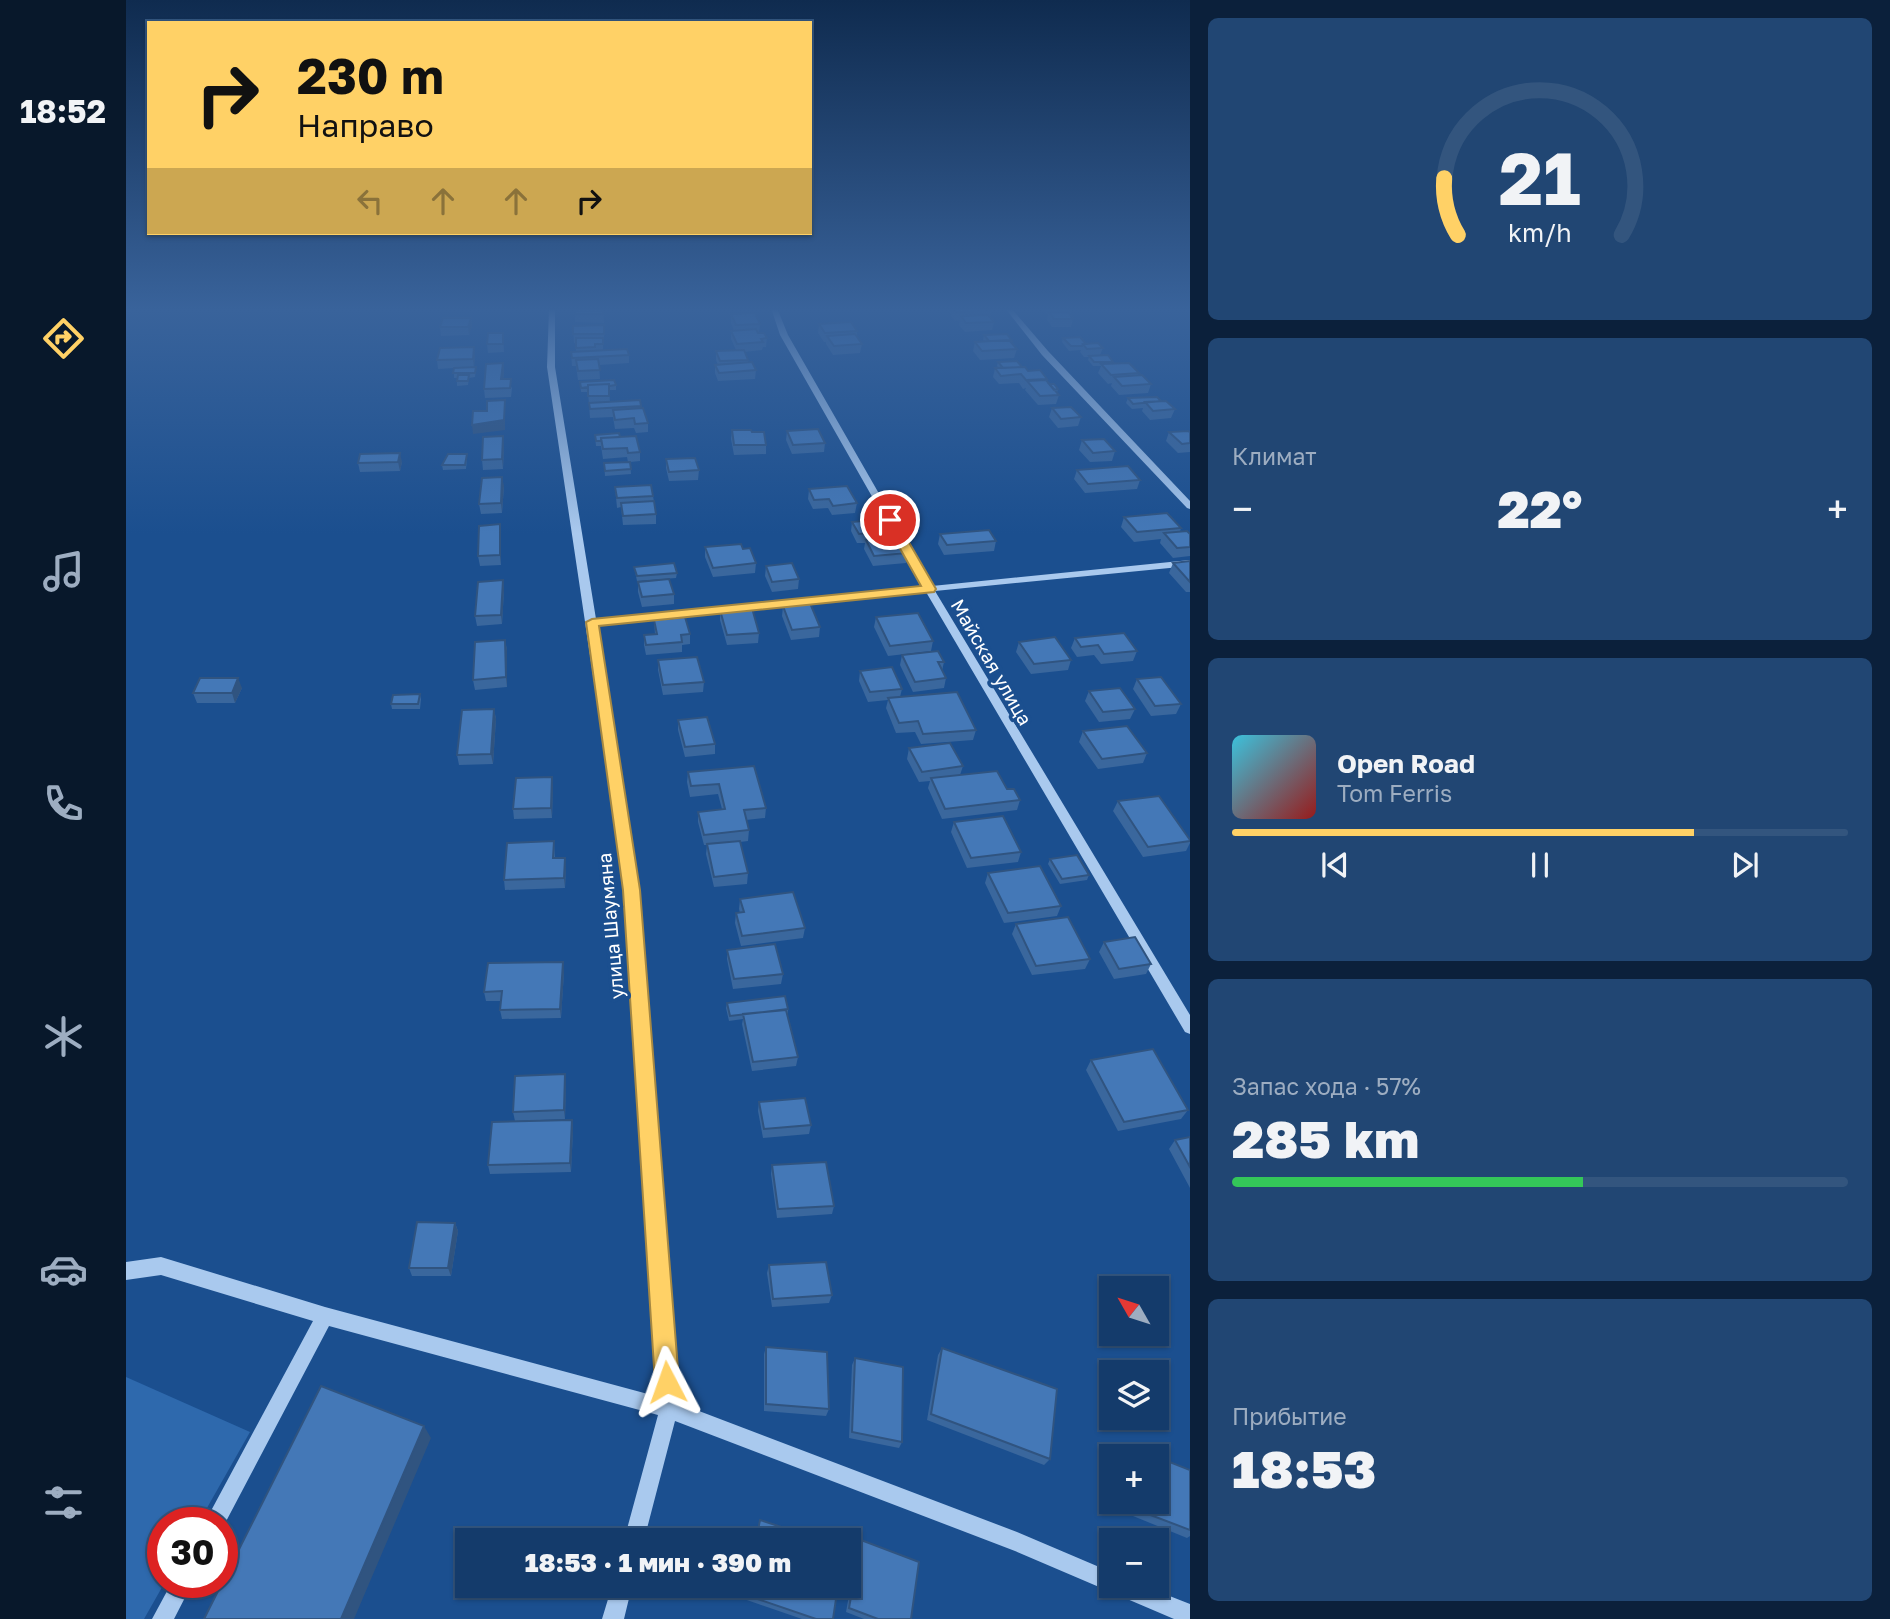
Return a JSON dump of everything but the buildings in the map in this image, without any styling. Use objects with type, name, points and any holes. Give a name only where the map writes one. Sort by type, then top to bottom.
[{"type":"street","name":"улица Шаумяна","points":[[553,384],[632,890],[669,1409],[637,1528]]},
{"type":"street","name":"Майская улица","points":[[812,384],[929,589],[1190,1028]]},
{"type":"street","points":[[1074,384],[1190,506]]},
{"type":"street","points":[[592,622],[1190,563]]},
{"type":"street","points":[[126,1271],[161,1266],[326,1316],[669,1409],[1004,1537],[1099,1577]]},
{"type":"street","points":[[223,1507],[326,1316]]},
{"type":"street","points":[[163,1619],[174,1598]]},
{"type":"street","points":[[613,1619],[619,1598]]},
{"type":"street","points":[[1149,1598],[1190,1615]]},
{"type":"shaded area","points":[[126,1377],[250,1432],[208,1507],[147,1507],[147,1598],[156,1598],[144,1619],[126,1619]]},
{"type":"route","points":[[667,1382],[632,890],[592,622],[929,589],[890,520]]}]
